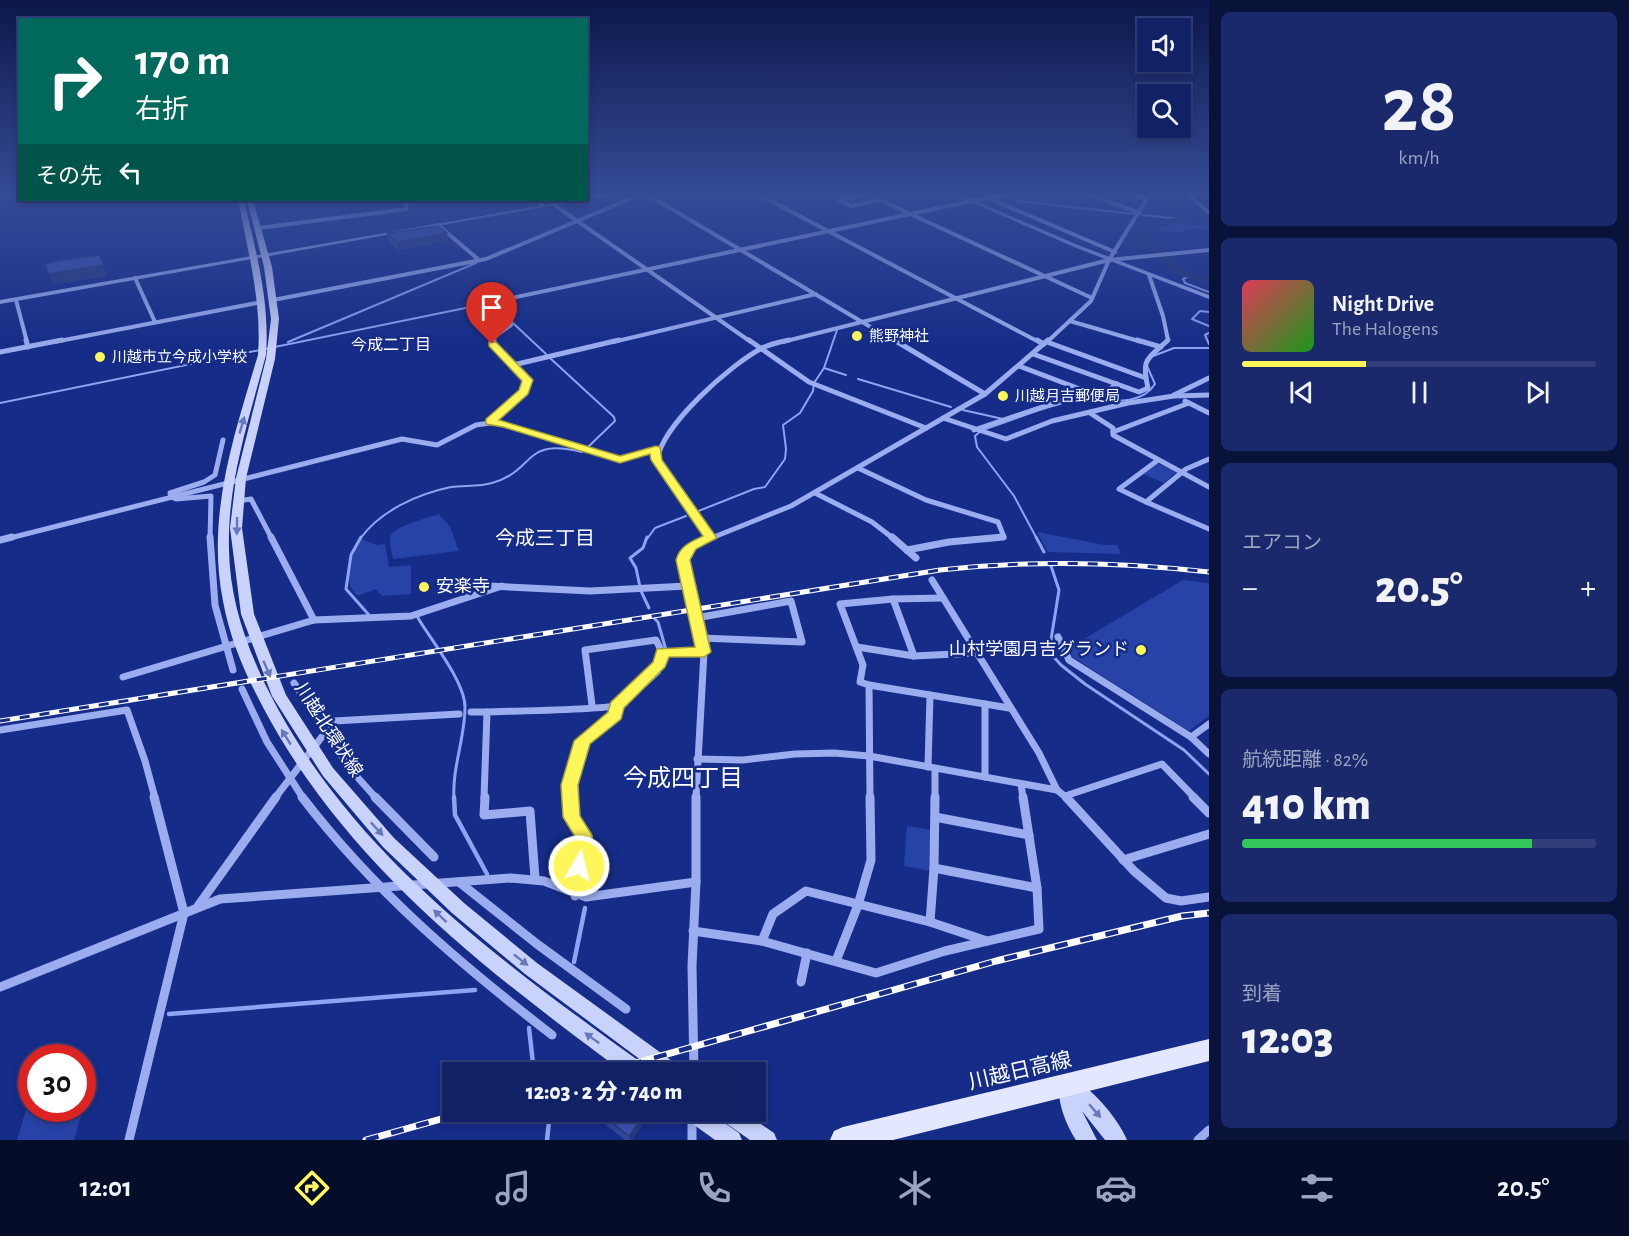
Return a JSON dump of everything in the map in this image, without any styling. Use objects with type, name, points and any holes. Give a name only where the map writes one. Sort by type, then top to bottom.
[{"type":"main road","name":"川越北環状線","points":[[251,245],[262,302],[264,329],[262,355],[228,482],[223,529],[232,574],[239,639],[253,674],[279,725],[328,800],[363,840],[451,927],[518,982],[626,1062]]},
{"type":"main road","name":"川越北環状線","points":[[262,245],[273,300],[274,333],[270,364],[240,478],[232,574],[253,635],[279,695],[293,720],[350,799],[428,881],[472,921],[530,968],[658,1062]]},
{"type":"main road","name":"川越日高線","points":[[843,1140],[1209,1050]]},
{"type":"main road","points":[[1068,1085],[1074,1119],[1087,1140]]},
{"type":"main road","points":[[1068,1085],[1095,1109],[1117,1140]]},
{"type":"main road","points":[[707,1122],[732,1140]]},
{"type":"main road","points":[[741,1122],[766,1140]]},
{"type":"street","points":[[0,302],[325,245]]},
{"type":"street","points":[[462,245],[479,260]]},
{"type":"street","points":[[273,300],[486,259],[518,245]]},
{"type":"street","points":[[612,245],[809,382],[926,428]]},
{"type":"street","points":[[734,245],[985,394]]},
{"type":"street","points":[[490,422],[526,388],[527,378],[492,344],[496,334],[511,325],[488,303],[759,245]]},
{"type":"street","points":[[855,245],[1045,343],[1146,378]]},
{"type":"street","points":[[977,245],[1092,298]]},
{"type":"street","points":[[1074,245],[1209,297]]},
{"type":"street","points":[[1099,245],[1115,252]]},
{"type":"street","points":[[694,1062],[693,931],[696,882],[697,759],[704,652],[687,586],[683,565],[685,554],[691,547],[710,538],[791,506],[985,394],[1071,321],[1092,298],[1109,260],[1119,245]]},
{"type":"street","points":[[0,540],[402,439],[437,445],[476,425],[490,422],[504,424],[620,459],[656,449],[682,415],[707,391],[761,349],[862,321],[1109,260],[1209,250]]},
{"type":"street","points":[[1139,392],[1148,388],[1144,362],[1168,340],[1163,316],[1149,275]]},
{"type":"street","points":[[135,278],[156,322]]},
{"type":"street","points":[[513,365],[816,294]]},
{"type":"street","points":[[15,300],[28,347]]},
{"type":"street","points":[[0,352],[262,302]]},
{"type":"street","points":[[1071,321],[1161,347]]},
{"type":"street","points":[[1033,354],[1139,392],[1150,399]]},
{"type":"street","points":[[1019,366],[1093,394]]},
{"type":"street","points":[[1174,396],[1209,378]]},
{"type":"street","points":[[974,430],[1063,400],[1093,394],[1118,384]]},
{"type":"street","points":[[943,418],[984,434],[1006,439],[1052,421],[1150,399],[1209,395]]},
{"type":"street","points":[[1174,396],[1209,413]]},
{"type":"street","points":[[1113,432],[1189,403]]},
{"type":"street","points":[[1090,413],[1113,428],[1113,435],[1209,487]]},
{"type":"street","points":[[171,497],[170,493],[175,490],[204,482],[215,475],[223,440]]},
{"type":"street","points":[[656,449],[657,460],[710,538]]},
{"type":"street","points":[[1146,502],[1182,472],[1209,459]]},
{"type":"street","points":[[1158,460],[1119,489],[1209,529]]},
{"type":"street","points":[[858,468],[930,503],[998,522],[1004,537],[949,542],[907,550]]},
{"type":"street","points":[[815,493],[872,522],[916,558]]},
{"type":"street","points":[[171,497],[178,501],[204,494],[211,496],[210,579],[215,614],[233,670]]},
{"type":"street","points":[[238,501],[251,499],[314,620]]},
{"type":"street","points":[[932,580],[1009,708],[1039,753],[1061,793],[1123,860],[1166,898],[1181,901],[1209,897]]},
{"type":"street","points":[[467,585],[590,591],[687,586]]},
{"type":"street","points":[[123,677],[314,620],[411,616],[502,586]]},
{"type":"street","points":[[943,598],[893,599],[840,604],[863,665],[860,682],[1009,708]]},
{"type":"street","points":[[893,599],[914,656]]},
{"type":"street","points":[[696,618],[791,601],[802,642],[701,638]]},
{"type":"street","points":[[1058,637],[1069,660],[1191,737],[1209,754]]},
{"type":"street","points":[[574,896],[575,879],[584,849],[583,835],[572,817],[570,785],[582,741],[615,715],[617,706],[652,674],[660,663],[663,652],[656,640],[585,650],[592,705]]},
{"type":"street","points":[[857,647],[914,656],[976,652]]},
{"type":"street","points":[[663,652],[704,652]]},
{"type":"street","points":[[294,683],[350,770],[397,822],[434,857]]},
{"type":"street","points":[[836,961],[858,905],[871,860],[869,685]]},
{"type":"street","points":[[242,690],[288,780],[336,840],[379,888],[476,977],[552,1035]]},
{"type":"street","points":[[930,695],[931,768],[935,817],[930,922]]},
{"type":"street","points":[[985,704],[985,777]]},
{"type":"street","points":[[471,712],[592,705],[617,706]]},
{"type":"street","points":[[0,730],[127,710],[145,761],[184,913],[129,1140]]},
{"type":"street","points":[[487,712],[484,815],[531,811],[536,878]]},
{"type":"street","points":[[198,907],[288,780],[334,721],[459,714]]},
{"type":"street","points":[[1191,737],[1209,723]]},
{"type":"street","points":[[697,759],[743,760],[795,754],[869,756],[1061,793],[1162,765],[1209,813]]},
{"type":"street","points":[[693,931],[762,941],[876,973],[945,951],[1039,929],[1037,888],[1021,784]]},
{"type":"street","points":[[935,817],[1029,835]]},
{"type":"street","points":[[1123,860],[1209,834]]},
{"type":"street","points":[[934,868],[1037,888]]},
{"type":"street","points":[[0,987],[220,899],[536,878],[557,885],[574,896],[630,893],[696,882]]},
{"type":"street","points":[[459,882],[537,944],[626,1009]]},
{"type":"street","points":[[762,941],[773,914],[806,891],[930,922],[988,942]]},
{"type":"street","points":[[801,982],[807,953]]},
{"type":"street","points":[[692,1140],[693,1122]]},
{"type":"street","points":[[1198,1140],[1209,1130]]},
{"type":"shaded area","points":[[1157,463],[1176,472],[1164,483],[1143,474]]},
{"type":"shaded area","points":[[439,514],[450,527],[459,551],[393,559],[390,540],[394,531]]},
{"type":"shaded area","points":[[1037,532],[1105,545],[1117,545],[1121,554],[1048,552]]},
{"type":"shaded area","points":[[361,539],[377,545],[385,544],[389,567],[411,565],[411,594],[382,596],[376,589],[357,596],[349,582],[349,568]]},
{"type":"shaded area","name":"山村学園月吉グランド","points":[[1183,580],[1209,583],[1209,716],[1189,731],[1071,656],[1074,645]]},
{"type":"shaded area","points":[[907,826],[932,830],[931,871],[904,866]]},
{"type":"shaded area","points":[[22,1122],[79,1122],[74,1140],[17,1140]]},
{"type":"building","points":[[99,255],[104,265],[49,274],[45,264],[58,261]]},
{"type":"building","points":[[611,1122],[639,1122],[629,1136]]},
{"type":"waterway","points":[[1147,245],[1171,262],[1180,272],[1209,281]]},
{"type":"waterway","points":[[288,342],[476,263]]},
{"type":"waterway","points":[[1189,276],[1183,279],[1185,283],[1209,292]]},
{"type":"waterway","points":[[0,403],[485,304]]},
{"type":"waterway","points":[[496,307],[546,354]]},
{"type":"waterway","points":[[1209,312],[1200,311],[1192,319],[1209,326]]},
{"type":"waterway","points":[[824,368],[837,330]]},
{"type":"waterway","points":[[1209,333],[1205,335],[1209,344]]},
{"type":"waterway","points":[[1153,356],[1174,348],[1209,348]]},
{"type":"waterway","points":[[550,358],[614,417],[615,421],[588,447]]},
{"type":"waterway","points":[[1037,539],[1014,496],[977,447],[975,436],[982,430],[1038,410],[1072,401],[1116,401],[1138,397],[1148,392],[1155,384],[1147,366]]},
{"type":"waterway","points":[[696,512],[754,489],[765,487],[785,459],[783,425],[800,413],[824,368]]},
{"type":"waterway","points":[[824,368],[846,375]]},
{"type":"waterway","points":[[858,379],[951,407]]},
{"type":"waterway","points":[[963,410],[1003,419]]},
{"type":"waterway","points":[[360,539],[368,529],[389,512],[425,494],[451,487],[492,483],[517,471],[539,452],[549,449],[563,448],[582,452]]},
{"type":"waterway","points":[[647,539],[655,528],[686,516]]},
{"type":"waterway","points":[[361,537],[351,555],[346,589],[369,615]]},
{"type":"waterway","points":[[640,587],[636,568],[630,558],[643,548],[647,537]]},
{"type":"waterway","points":[[1036,537],[1044,552]]},
{"type":"waterway","points":[[1051,566],[1059,590],[1050,646],[1052,655],[1085,684],[1184,750],[1209,774]]},
{"type":"waterway","points":[[641,591],[649,608]]},
{"type":"waterway","points":[[418,618],[454,674],[464,697],[463,730],[455,775],[454,797]]},
{"type":"waterway","points":[[654,618],[658,622],[666,650]]},
{"type":"waterway","points":[[646,685],[659,673],[666,654]]},
{"type":"waterway","points":[[611,721],[619,715],[625,703]]},
{"type":"waterway","points":[[575,783],[589,738],[601,729]]},
{"type":"waterway","points":[[454,797],[455,815],[487,874]]},
{"type":"waterway","points":[[579,821],[589,842],[580,878]]},
{"type":"waterway","points":[[574,962],[585,908]]},
{"type":"waterway","points":[[169,1014],[475,990]]},
{"type":"waterway","points":[[529,1028],[533,1062]]},
{"type":"waterway","points":[[547,1140],[549,1122]]},
{"type":"railway","points":[[0,721],[940,570],[1007,565],[1074,564],[1142,566],[1209,572]]},
{"type":"railway","points":[[639,1062],[996,961],[1182,916],[1209,913]]},
{"type":"railway","points":[[366,1140],[442,1119]]},
{"type":"place","name":"熊野神社","points":[[857,336]]},
{"type":"place","name":"川越市立今成小学校","points":[[100,357]]},
{"type":"place","name":"川越月吉郵便局","points":[[1003,396]]},
{"type":"place","name":"安楽寺","points":[[424,587]]},
{"type":"place","name":"山村学園月吉グランド","points":[[1141,650]]},
{"type":"district","name":"今成二丁目","points":[[391,345]]},
{"type":"district","name":"今成三丁目","points":[[545,539]]},
{"type":"district","name":"今成四丁目","points":[[683,779]]},
{"type":"route","points":[[492,344],[528,380],[524,392],[490,422],[497,422],[620,459],[656,449],[657,460],[710,538],[691,547],[683,560],[687,586],[704,652],[663,652],[660,663],[652,674],[635,687],[617,706],[615,715],[582,741],[574,766],[569,798],[572,817],[583,835],[584,849],[579,866]]}]
